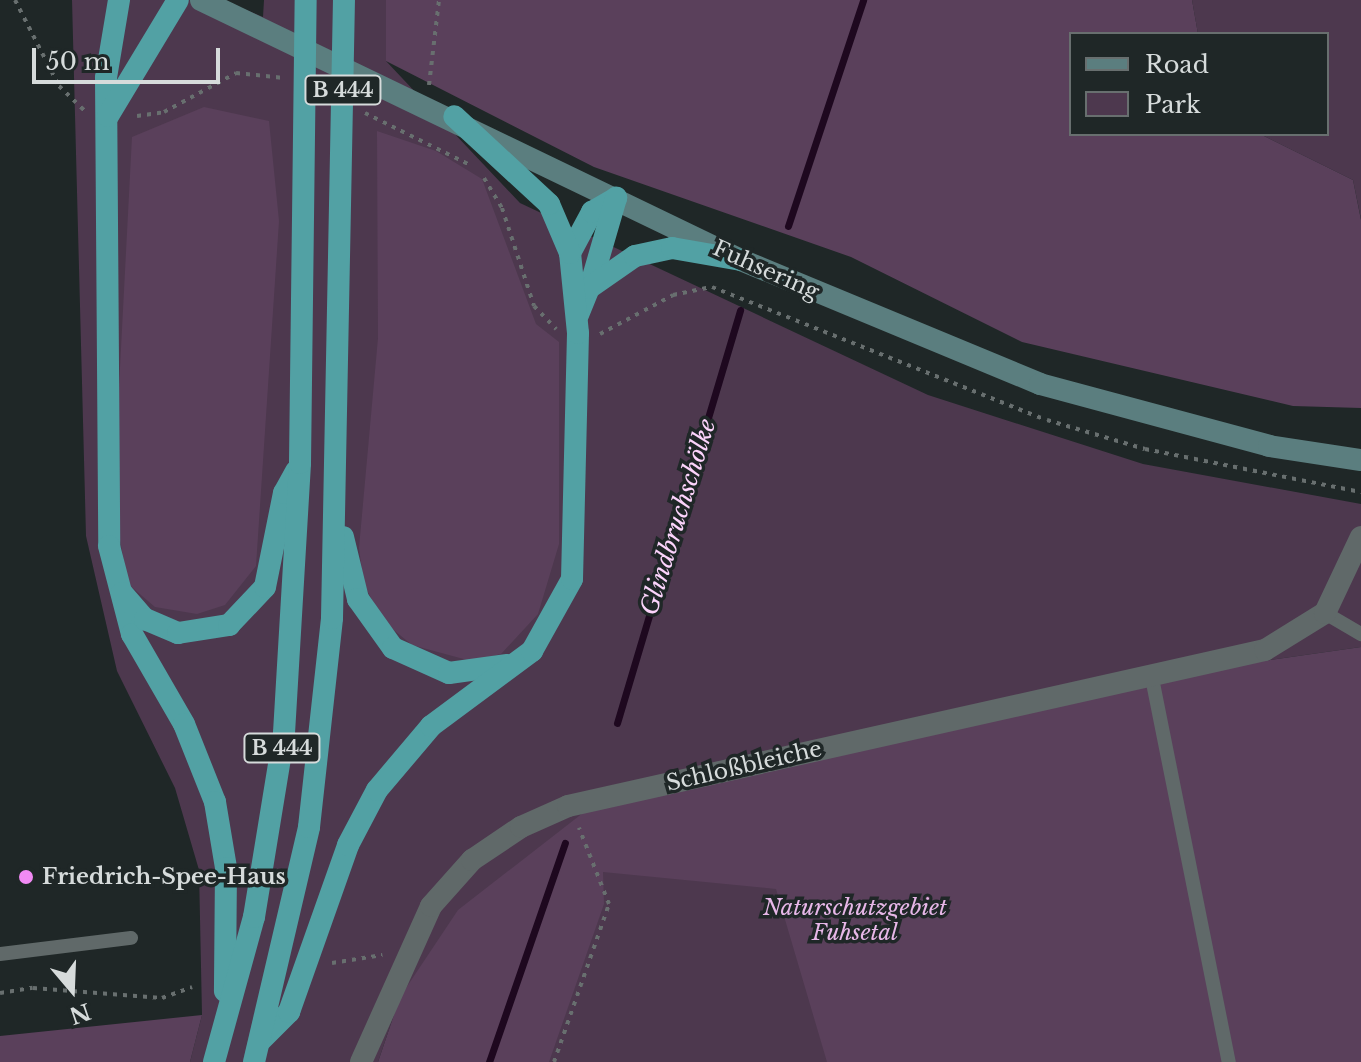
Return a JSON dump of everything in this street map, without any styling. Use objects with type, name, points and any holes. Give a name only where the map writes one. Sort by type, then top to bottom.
[{"type":"highway","points":[[119,0],[108,41],[106,511],[115,577],[132,634],[184,724],[215,802],[226,868],[224,1028]]},
{"type":"highway","points":[[107,117],[178,0]]},
{"type":"highway","name":"B 444","points":[[214,1062],[254,917],[284,733],[300,463],[306,0]]},
{"type":"highway","name":"B 444","points":[[254,1062],[309,827],[337,508],[344,0]]},
{"type":"highway","points":[[261,1040],[289,1012],[348,845],[377,790],[431,726],[532,651],[558,616],[575,559],[577,320],[570,253],[549,204],[454,116]]},
{"type":"highway","points":[[570,253],[592,212],[616,198]]},
{"type":"highway","points":[[577,320],[616,198]]},
{"type":"highway","points":[[589,288],[618,264],[653,250],[741,260]]},
{"type":"highway","points":[[115,577],[132,607],[161,628],[196,634],[229,625],[265,587],[284,493],[300,463]]},
{"type":"highway","points":[[337,508],[358,599],[393,648],[429,668],[466,674],[532,651]]},
{"type":"main road","name":"Fuhsering","points":[[201,0],[454,116],[741,260],[1040,384],[1269,446],[1361,460]]},
{"type":"street","points":[[1325,613],[1361,537]]},
{"type":"street","name":"Schloßbleiche","points":[[361,1062],[431,906],[472,860],[568,806],[1151,673],[1265,650],[1325,613]]},
{"type":"lane","points":[[1325,613],[1361,634]]},
{"type":"lane","points":[[1151,673],[1229,1062]]},
{"type":"lane","points":[[0,954],[131,938]]},
{"type":"path","points":[[426,104],[439,0]]},
{"type":"path","points":[[554,1062],[609,904],[568,806]]},
{"type":"path","points":[[326,965],[377,954],[402,965]]},
{"type":"path","points":[[0,993],[33,988],[162,998],[192,987]]},
{"type":"green space","points":[[72,0],[222,0],[263,17],[264,0],[386,0],[386,61],[520,203],[928,395],[1143,464],[1361,504],[1361,647],[1136,679],[588,809],[400,997],[378,1062],[190,1062],[202,1015],[199,870],[175,788],[117,671],[86,536]]},
{"type":"green space","points":[[386,0],[1192,0],[1198,32],[1069,32],[1069,136],[1264,136],[1353,180],[1361,220],[1361,408],[1293,406],[1022,342],[851,257],[594,167],[386,61]]},
{"type":"green space","points":[[1192,0],[1361,0],[1361,219],[1353,180],[1264,136],[1329,136],[1329,32],[1198,32]]},
{"type":"green space","points":[[204,107],[269,121],[279,221],[256,566],[225,605],[197,614],[155,607],[128,584],[113,502],[132,137]]},
{"type":"green space","points":[[377,131],[436,151],[482,179],[536,324],[559,342],[559,544],[538,614],[501,654],[471,661],[412,645],[384,622],[364,585],[359,548],[378,338]]},
{"type":"green space","points":[[1216,136],[1264,136],[1217,141]]},
{"type":"green space","points":[[1361,647],[1361,1062],[827,1062],[776,889],[603,872],[604,904],[549,1062],[378,1062],[400,997],[458,910],[588,809],[1136,679]]},
{"type":"green space","name":"Naturschutzgebiet Fuhsetal","points":[[964,750],[1036,1062],[513,1062],[573,867]]},
{"type":"green space","points":[[202,1015],[190,1062],[0,1062],[0,1036]]},
{"type":"waterway","name":"Glindbruchschölke","points":[[788,226],[863,0]]},
{"type":"waterway","name":"Glindbruchschölke","points":[[617,723],[740,310]]},
{"type":"waterway","name":"Glindbruchschölke","points":[[489,1062],[565,843]]},
{"type":"place","name":"Friedrich-Spee-Haus","points":[[26,877]]}]
